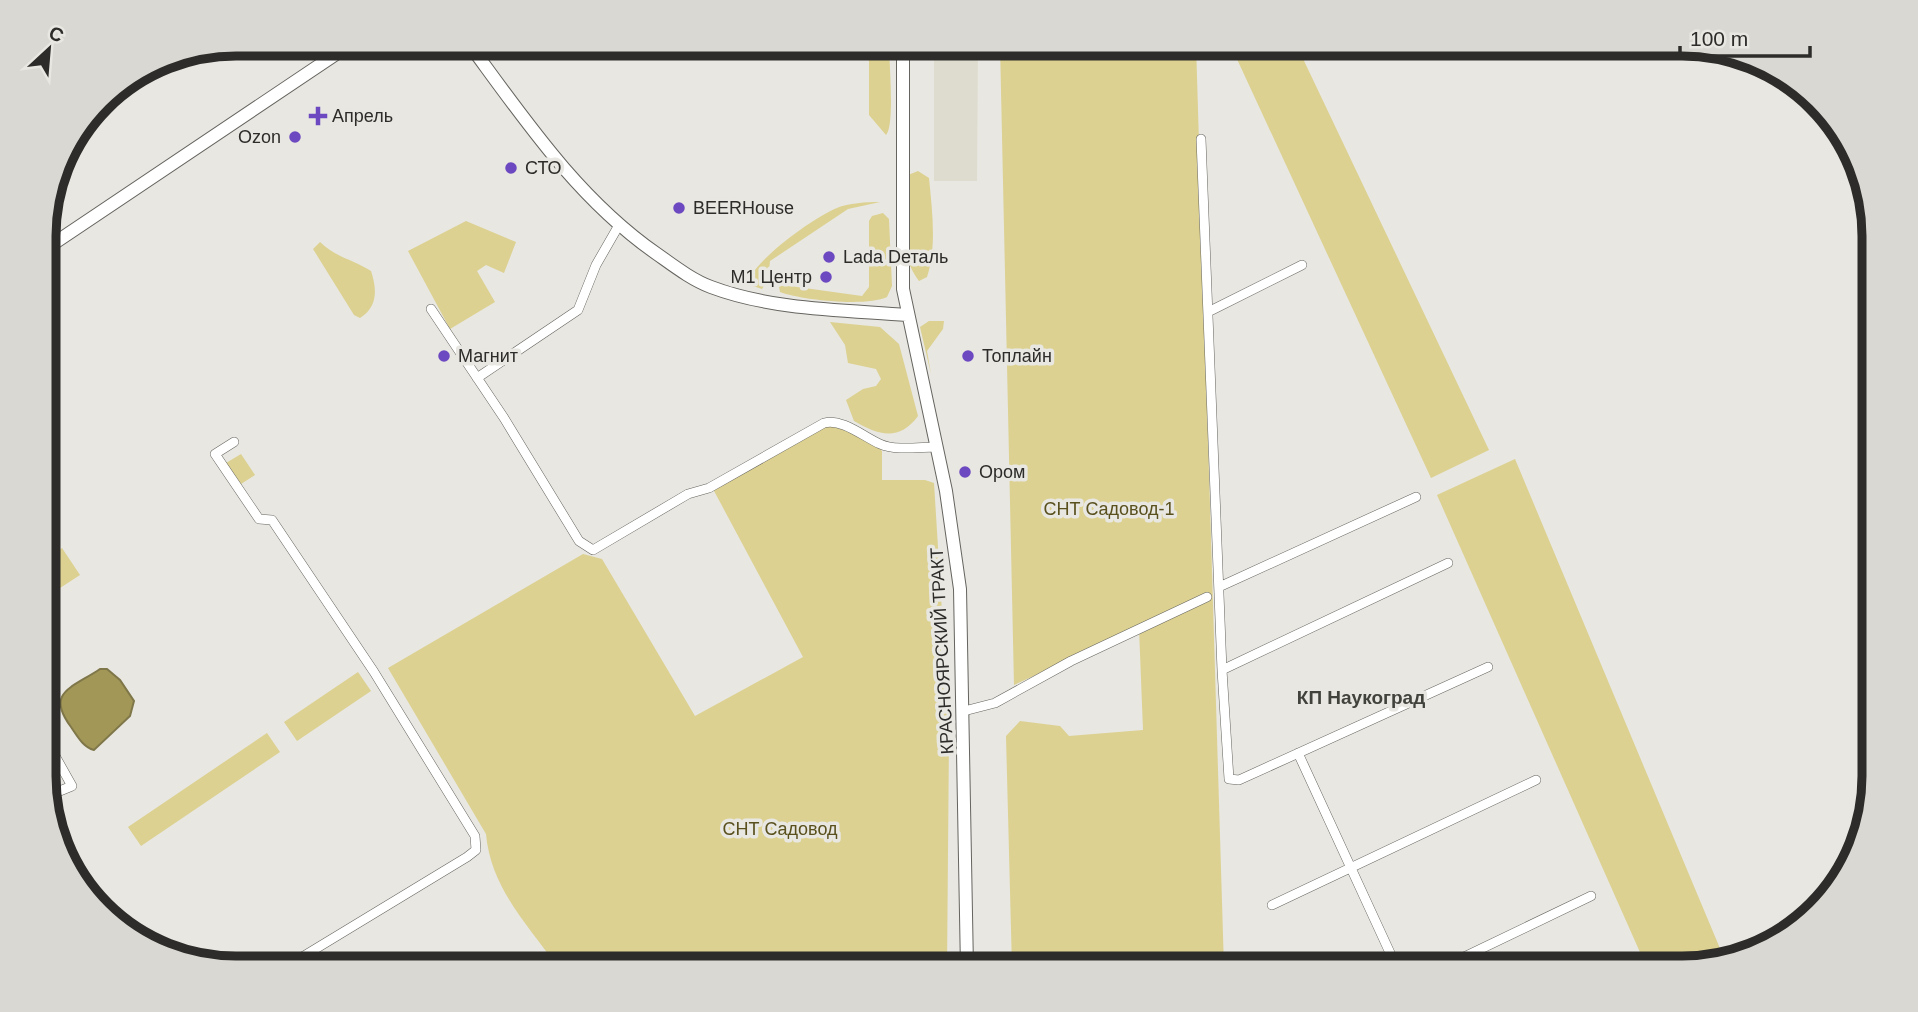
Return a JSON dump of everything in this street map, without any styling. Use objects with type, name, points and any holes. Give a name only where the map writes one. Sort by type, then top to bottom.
[{"type":"main road","points":[[56,242],[333,56]]},
{"type":"main road","points":[[477,56],[551,155],[619,225],[681,271],[720,290],[771,301],[907,315]]},
{"type":"main road","name":"КРАСНОЯРСКИЙ ТРАКТ","points":[[903,56],[901,261],[907,315],[957,558],[964,711],[967,956]]},
{"type":"street","points":[[1201,139],[1222,670],[1229,779],[1239,780],[1488,667]]},
{"type":"street","points":[[477,378],[578,310],[596,265],[619,225]]},
{"type":"street","points":[[1208,312],[1302,265]]},
{"type":"street","points":[[431,309],[579,541],[593,550],[688,494],[709,488],[829,421],[859,432],[884,446],[936,447]]},
{"type":"street","points":[[234,442],[215,454],[259,519],[272,520],[374,671],[475,836],[476,850],[304,956]]},
{"type":"street","points":[[1219,587],[1416,497]]},
{"type":"street","points":[[1222,670],[1448,563]]},
{"type":"street","points":[[964,711],[995,703],[1071,661],[1207,597]]},
{"type":"street","points":[[1298,753],[1391,956]]},
{"type":"street","points":[[56,758],[72,786],[57,792]]},
{"type":"street","points":[[1272,905],[1536,780]]},
{"type":"street","points":[[1466,956],[1591,896]]},
{"type":"shaded area","points":[[934,56],[978,56],[977,181],[934,181]]},
{"type":"shaded area","points":[[100,669],[107,669],[120,680],[134,701],[130,716],[94,750],[78,738],[64,715],[61,698],[72,686]]},
{"type":"green space","points":[[867,56],[889,56],[891,107],[886,135],[869,115],[869,61]]},
{"type":"green space","name":"СНТ Садовод-1","points":[[1000,56],[1196,56],[1224,956],[1012,956],[1006,736],[1020,721],[1060,726],[1069,736],[1143,730],[1139,628],[1014,685]]},
{"type":"green space","points":[[1236,56],[1302,56],[1489,450],[1431,478]]},
{"type":"green space","points":[[918,171],[929,178],[933,228],[927,277],[919,281],[909,264],[906,247],[908,175]]},
{"type":"green space","points":[[880,202],[848,209],[770,261],[768,280],[762,289],[747,284],[752,274],[772,252],[814,220],[841,206]]},
{"type":"green space","points":[[883,213],[889,219],[892,286],[887,297],[864,302],[834,301],[803,298],[780,292],[779,287],[783,285],[862,296],[869,287],[869,221],[872,216]]},
{"type":"green space","points":[[466,221],[516,242],[504,273],[486,265],[477,271],[495,302],[450,329],[408,251]]},
{"type":"green space","points":[[320,242],[371,271],[374,284],[373,303],[360,318],[354,315],[313,249]]},
{"type":"green space","points":[[929,321],[944,321],[943,329],[927,351],[931,374],[920,327]]},
{"type":"green space","points":[[830,322],[880,327],[899,344],[918,416],[903,430],[888,434],[871,430],[854,421],[846,400],[863,389],[876,386],[881,379],[876,369],[848,363],[845,345]]},
{"type":"green space","name":"СНТ Садовод","points":[[827,425],[849,431],[875,444],[882,451],[882,480],[925,480],[934,483],[943,628],[939,671],[946,699],[949,737],[947,956],[549,956],[503,889],[489,854],[486,834],[388,668],[583,554],[602,559],[695,716],[803,657],[713,489]]},
{"type":"green space","points":[[241,454],[255,475],[241,484],[226,463]]},
{"type":"green space","points":[[1515,459],[1721,952],[1694,956],[1642,956],[1437,495]]},
{"type":"green space","points":[[62,548],[80,575],[60,588],[56,582],[56,552]]},
{"type":"green space","points":[[358,672],[371,691],[297,741],[284,722]]},
{"type":"green space","points":[[267,733],[280,752],[141,846],[128,827]]},
{"type":"place","name":"Апрель","points":[[318,116]]},
{"type":"place","name":"Ozon","points":[[295,137]]},
{"type":"place","name":"СТО","points":[[511,168]]},
{"type":"place","name":"BEERHouse","points":[[679,208]]},
{"type":"place","name":"Lada Dеталь","points":[[829,257]]},
{"type":"place","name":"М1 Центр","points":[[826,277]]},
{"type":"place","name":"Магнит","points":[[444,356]]},
{"type":"place","name":"Топлайн","points":[[968,356]]},
{"type":"place","name":"Ором","points":[[965,472]]},
{"type":"district","name":"КП Наукоград","points":[[1361,697]]}]
